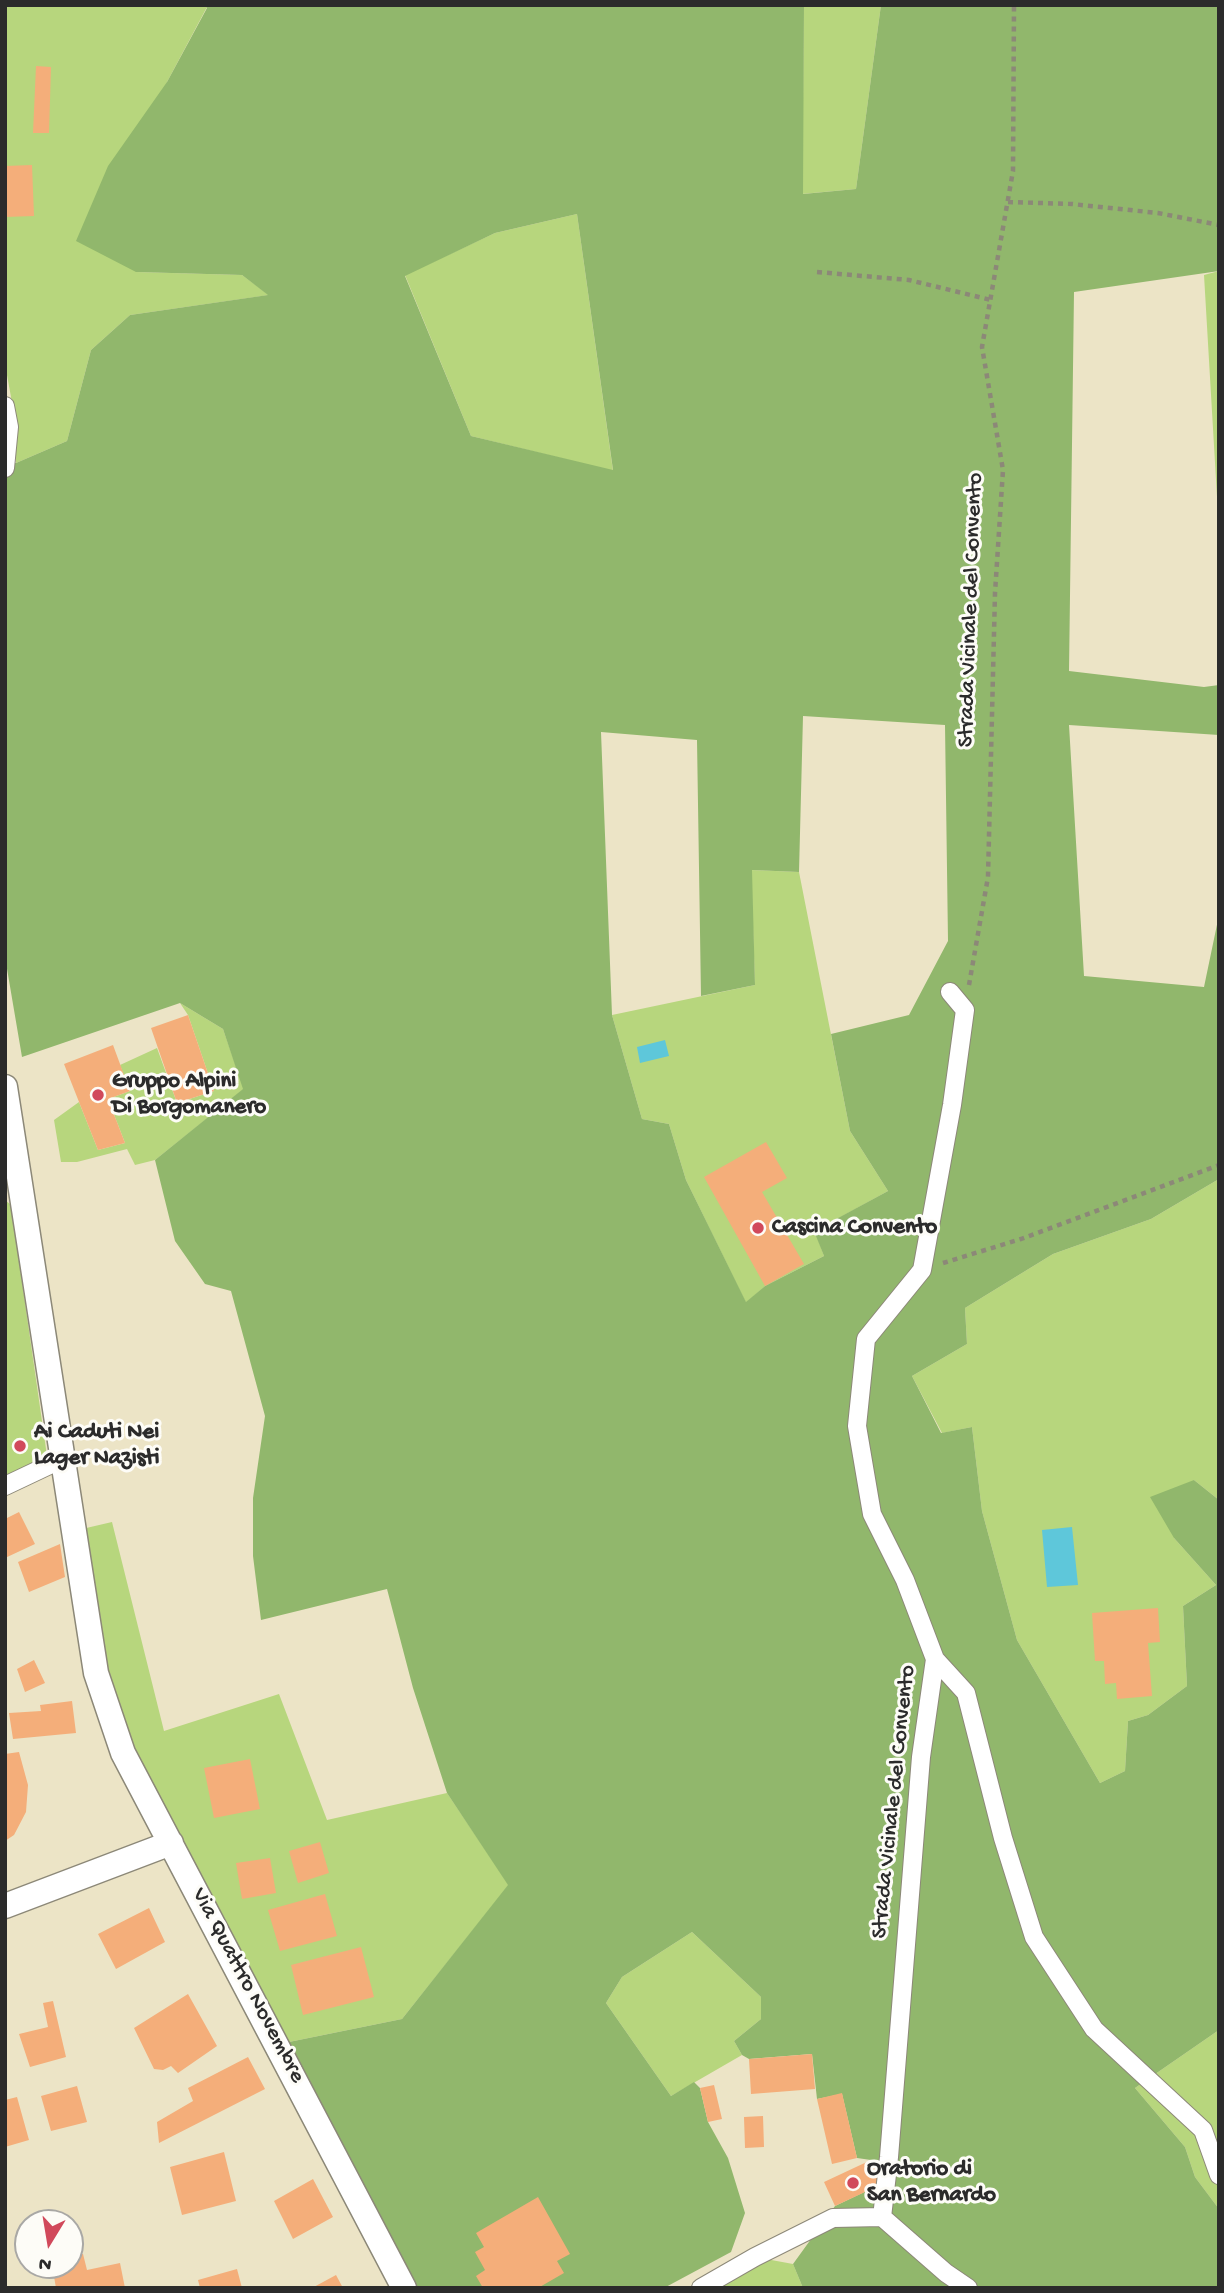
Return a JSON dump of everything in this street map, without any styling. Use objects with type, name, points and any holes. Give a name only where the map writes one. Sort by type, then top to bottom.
[{"type":"main road","name":"Via Quattro Novembre","points":[[5,1087],[96,1672],[123,1753],[404,2288]]},
{"type":"main road","points":[[5,1906],[171,1843]]},
{"type":"street","points":[[5,406],[9,427],[5,468]]},
{"type":"street","points":[[950,992],[965,1010]]},
{"type":"street","name":"Strada Vicinale del Convento","points":[[882,2217],[921,1757],[935,1659],[905,1580],[872,1514],[857,1426],[866,1339],[922,1270],[952,1105],[965,1010]]},
{"type":"street","points":[[5,1486],[62,1459]]},
{"type":"street","points":[[935,1659],[966,1693],[1003,1838],[1034,1937],[1094,2029],[1203,2130],[1219,2175]]},
{"type":"street","points":[[701,2288],[832,2218],[882,2217],[946,2273],[968,2288]]},
{"type":"path","name":"Strada Vicinale del Convento","points":[[965,1010],[988,877],[995,593],[1003,470],[982,347],[1013,171],[1014,5]]},
{"type":"path","points":[[1008,202],[1072,204],[1158,213],[1219,225]]},
{"type":"path","points":[[817,272],[909,281],[990,300]]},
{"type":"path","points":[[922,1270],[1021,1239],[1219,1165]]},
{"type":"green space","points":[[5,5],[207,7],[167,82],[136,272],[242,275],[269,295],[130,315],[91,350],[67,441],[16,463],[15,419],[5,364]]},
{"type":"green space","points":[[205,5],[804,5],[803,194],[856,189],[881,5],[1219,5],[1219,271],[1074,292],[1069,671],[1204,687],[1219,685],[1219,735],[1069,725],[1084,976],[1204,987],[1219,915],[1219,1179],[1151,1219],[1053,1254],[965,1308],[967,1344],[912,1376],[941,1433],[972,1427],[982,1511],[1017,1640],[1100,1783],[1125,1771],[1128,1721],[1148,1715],[1187,1686],[1183,1606],[1216,1585],[1174,1538],[1150,1497],[1194,1480],[1219,1500],[1219,2030],[1135,2088],[1185,2147],[1195,2177],[1219,2209],[1219,2288],[803,2288],[793,2264],[835,2206],[881,2184],[871,2160],[857,2158],[842,2094],[817,2099],[812,2054],[749,2059],[742,2055],[734,2041],[761,2019],[761,1997],[692,1932],[622,1977],[606,2003],[671,2096],[694,2082],[700,2088],[708,2122],[728,2158],[745,2213],[731,2252],[664,2288],[416,2288],[289,2042],[402,2019],[508,1885],[447,1793],[413,1688],[387,1589],[261,1620],[253,1556],[253,1498],[265,1416],[231,1291],[205,1284],[175,1241],[155,1160],[243,1089],[223,1029],[180,1003],[22,1057],[5,957],[5,463],[16,463],[67,441],[91,350],[130,315],[268,295],[242,275],[136,272],[76,241],[108,166],[167,82],[207,8]],"holes":[[[577,214],[613,470],[471,436],[405,276],[495,233]],[[803,716],[945,725],[948,941],[909,1015],[831,1034],[850,1131],[888,1191],[814,1231],[824,1256],[765,1286],[746,1302],[686,1180],[669,1124],[642,1119],[612,1015],[601,732],[697,740],[701,996],[755,985],[752,870],[799,872]]]},
{"type":"green space","points":[[804,5],[881,5],[856,189],[802,194]]},
{"type":"green space","points":[[577,214],[613,471],[471,436],[405,275],[495,233]]},
{"type":"green space","points":[[1219,271],[1219,531],[1204,275]]},
{"type":"green space","points":[[751,870],[799,872],[850,1131],[888,1191],[815,1231],[824,1256],[765,1286],[746,1303],[686,1180],[669,1124],[642,1119],[612,1015],[755,985]]},
{"type":"green space","points":[[180,1003],[223,1029],[244,1089],[155,1160],[135,1165],[127,1149],[77,1162],[61,1162],[54,1120],[79,1102],[98,1150],[125,1143],[108,1099],[130,1091],[120,1065],[157,1048],[177,1103],[214,1091],[188,1015]]},
{"type":"green space","points":[[1219,1179],[1219,1500],[1194,1480],[1174,1538],[1216,1585],[1183,1606],[1187,1686],[1148,1715],[1128,1721],[1125,1771],[1100,1783],[1017,1640],[982,1511],[972,1427],[942,1433],[912,1376],[967,1344],[965,1308],[1053,1254],[1151,1219]]},
{"type":"green space","points":[[5,1200],[11,1205],[47,1456],[5,1478]]},
{"type":"green space","points":[[112,1522],[164,1731],[279,1694],[327,1820],[447,1793],[509,1885],[402,2019],[289,2042],[129,1747],[104,1665],[82,1529]]},
{"type":"green space","points":[[692,1932],[761,1997],[761,2019],[734,2041],[742,2055],[671,2096],[606,2003],[622,1977]]},
{"type":"green space","points":[[1219,2030],[1219,2209],[1195,2177],[1185,2147],[1135,2088]]},
{"type":"green space","points":[[755,2257],[793,2264],[803,2288],[694,2288]]},
{"type":"water","points":[[665,1040],[669,1056],[640,1063],[637,1047]]},
{"type":"water","points":[[1072,1527],[1078,1585],[1047,1587],[1042,1530]]},
{"type":"building","points":[[36,66],[51,67],[49,133],[33,133]]},
{"type":"building","points":[[32,165],[34,216],[5,217],[5,166]]},
{"type":"building","points":[[188,1015],[214,1091],[177,1103],[151,1028]]},
{"type":"building","name":"Gruppo Alpini Di Borgomanero","points":[[113,1045],[130,1091],[108,1099],[125,1143],[98,1150],[64,1064]]},
{"type":"building","name":"Cascina Convento","points":[[766,1142],[787,1178],[762,1192],[804,1264],[765,1286],[704,1177]]},
{"type":"building","points":[[19,1512],[35,1544],[5,1558],[5,1519]]},
{"type":"building","points":[[60,1544],[65,1577],[29,1592],[18,1562]]},
{"type":"building","points":[[1158,1608],[1160,1642],[1148,1643],[1152,1696],[1117,1699],[1116,1683],[1105,1684],[1104,1661],[1095,1661],[1092,1613]]},
{"type":"building","points":[[34,1660],[45,1683],[25,1692],[17,1669]]},
{"type":"building","points":[[72,1701],[76,1733],[13,1739],[9,1713],[41,1711],[40,1705]]},
{"type":"building","points":[[19,1752],[28,1785],[26,1812],[14,1835],[5,1841],[5,1754]]},
{"type":"building","points":[[250,1759],[260,1809],[214,1818],[204,1768]]},
{"type":"building","points":[[320,1842],[329,1873],[298,1883],[289,1851]]},
{"type":"building","points":[[270,1858],[276,1893],[242,1899],[236,1863]]},
{"type":"building","points":[[325,1894],[337,1936],[280,1951],[268,1910]]},
{"type":"building","points":[[149,1908],[165,1942],[116,1969],[98,1934]]},
{"type":"building","points":[[361,1947],[374,1997],[303,2015],[291,1965]]},
{"type":"building","points":[[188,1994],[217,2046],[178,2073],[171,2066],[163,2070],[154,2069],[134,2028]]},
{"type":"building","points":[[53,2001],[66,2057],[30,2067],[19,2034],[48,2027],[43,2003]]},
{"type":"building","points":[[812,2054],[815,2089],[751,2094],[749,2059]]},
{"type":"building","points":[[248,2057],[265,2089],[159,2143],[157,2122],[193,2101],[188,2088]]},
{"type":"building","points":[[714,2085],[722,2119],[708,2122],[700,2088]]},
{"type":"building","points":[[77,2086],[87,2122],[51,2131],[41,2096]]},
{"type":"building","points":[[842,2093],[857,2158],[832,2164],[817,2099]]},
{"type":"building","points":[[17,2097],[29,2140],[5,2147],[5,2100]]},
{"type":"building","points":[[763,2116],[764,2147],[745,2148],[744,2117]]},
{"type":"building","points":[[224,2152],[236,2201],[182,2215],[170,2167]]},
{"type":"building","name":"Oratorio di San Bernardo","points":[[871,2160],[882,2184],[835,2206],[824,2182]]},
{"type":"building","points":[[313,2179],[333,2217],[293,2239],[274,2201]]},
{"type":"building","points":[[538,2197],[570,2254],[557,2261],[564,2273],[538,2288],[483,2288],[476,2276],[485,2270],[475,2252],[484,2247],[476,2233]]},
{"type":"building","points":[[84,2258],[87,2270],[120,2263],[125,2288],[56,2288],[54,2279],[84,2279]]},
{"type":"building","points":[[237,2269],[242,2288],[200,2288],[198,2280]]},
{"type":"building","points":[[336,2275],[343,2288],[312,2288]]},
{"type":"place","name":"Gruppo Alpini Di Borgomanero","points":[[98,1095]]},
{"type":"place","name":"Cascina Convento","points":[[758,1228]]},
{"type":"place","name":"Ai Caduti Nei Lager Nazisti","points":[[20,1446]]},
{"type":"place","name":"Oratorio di San Bernardo","points":[[853,2183]]}]
